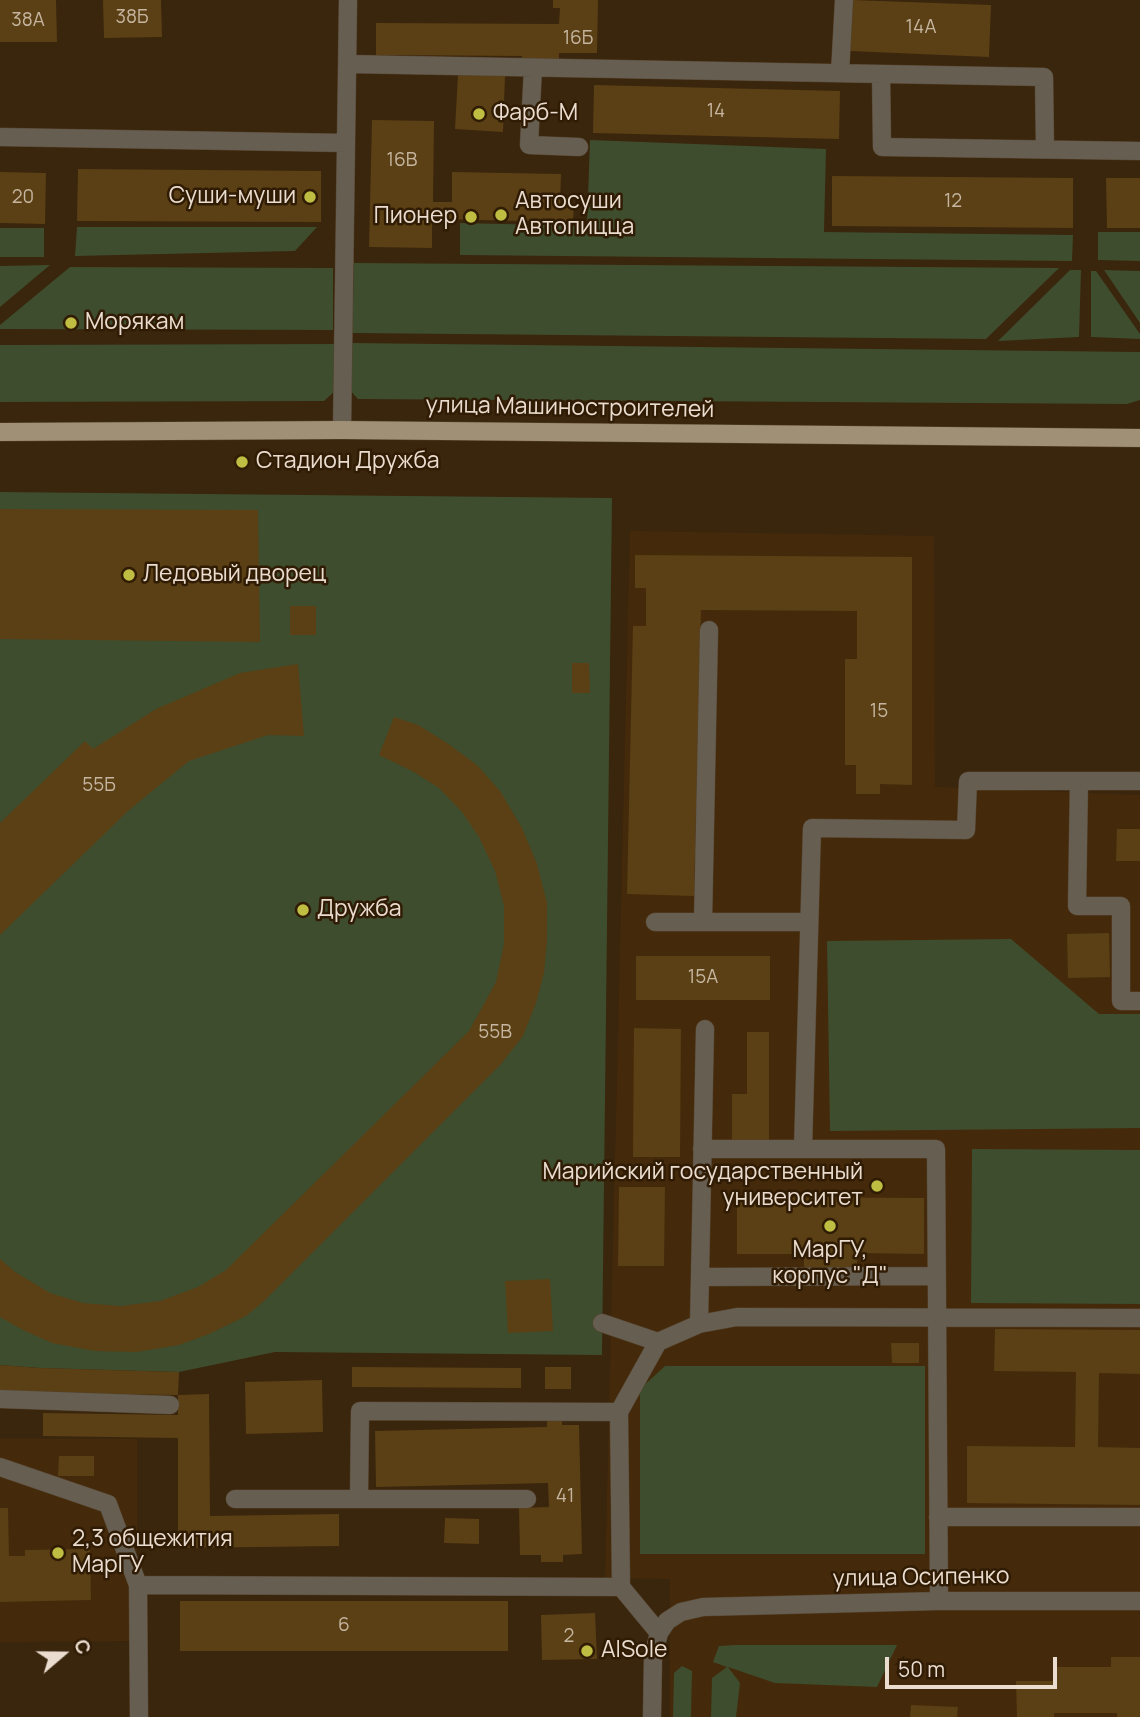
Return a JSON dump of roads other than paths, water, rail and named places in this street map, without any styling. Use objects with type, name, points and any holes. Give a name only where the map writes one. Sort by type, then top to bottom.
[{"type":"main road","name":"улица Машиностроителей","points":[[0,432],[342,430],[1140,438]]},
{"type":"street","points":[[342,430],[348,0]]},
{"type":"street","points":[[840,73],[844,0]]},
{"type":"street","points":[[348,64],[1044,77],[1045,149]]},
{"type":"street","points":[[533,68],[529,145],[579,147]]},
{"type":"street","points":[[881,74],[882,147],[1140,151]]},
{"type":"street","points":[[0,137],[346,143]]},
{"type":"street","points":[[703,922],[709,630]]},
{"type":"street","points":[[803,1149],[811,828],[966,830],[968,781],[1140,781]]},
{"type":"street","points":[[1079,781],[1077,906],[1121,906],[1121,1001],[1140,1000]]},
{"type":"street","points":[[655,922],[809,922]]},
{"type":"street","points":[[699,1324],[705,1029]]},
{"type":"street","points":[[702,1149],[936,1149],[939,1601]]},
{"type":"street","points":[[701,1277],[936,1276]]},
{"type":"street","points":[[652,1717],[653,1657],[659,1633],[621,1587],[619,1412],[658,1342],[699,1324],[737,1317],[1140,1318]]},
{"type":"street","points":[[602,1322],[658,1342]]},
{"type":"street","points":[[0,1399],[170,1405]]},
{"type":"street","points":[[359,1499],[360,1411],[619,1412]]},
{"type":"street","points":[[0,1467],[108,1504],[138,1585],[139,1717]]},
{"type":"street","points":[[235,1499],[527,1499]]},
{"type":"street","points":[[938,1517],[1140,1517]]},
{"type":"street","points":[[138,1585],[621,1587]]},
{"type":"street","name":"улица Осипенко","points":[[659,1633],[667,1621],[681,1612],[703,1607],[939,1601],[1140,1601]]},
{"type":"place","name":"Фарб-М","points":[[479,114]]},
{"type":"place","name":"Суши-муши","points":[[310,197]]},
{"type":"place","name":"Автосуши Автопицца","points":[[501,215]]},
{"type":"place","name":"Пионер","points":[[471,217]]},
{"type":"place","name":"Морякам","points":[[71,323]]},
{"type":"place","name":"Стадион Дружба","points":[[242,462]]},
{"type":"place","name":"Ледовый дворец","points":[[129,575]]},
{"type":"place","name":"Дружба","points":[[303,910]]},
{"type":"place","name":"Марийский государственный университет","points":[[877,1186]]},
{"type":"place","name":"МарГУ, корпус \"Д\"","points":[[830,1226]]},
{"type":"place","name":"2,3 общежития МарГУ","points":[[58,1553]]},
{"type":"place","name":"AlSole","points":[[587,1651]]}]
